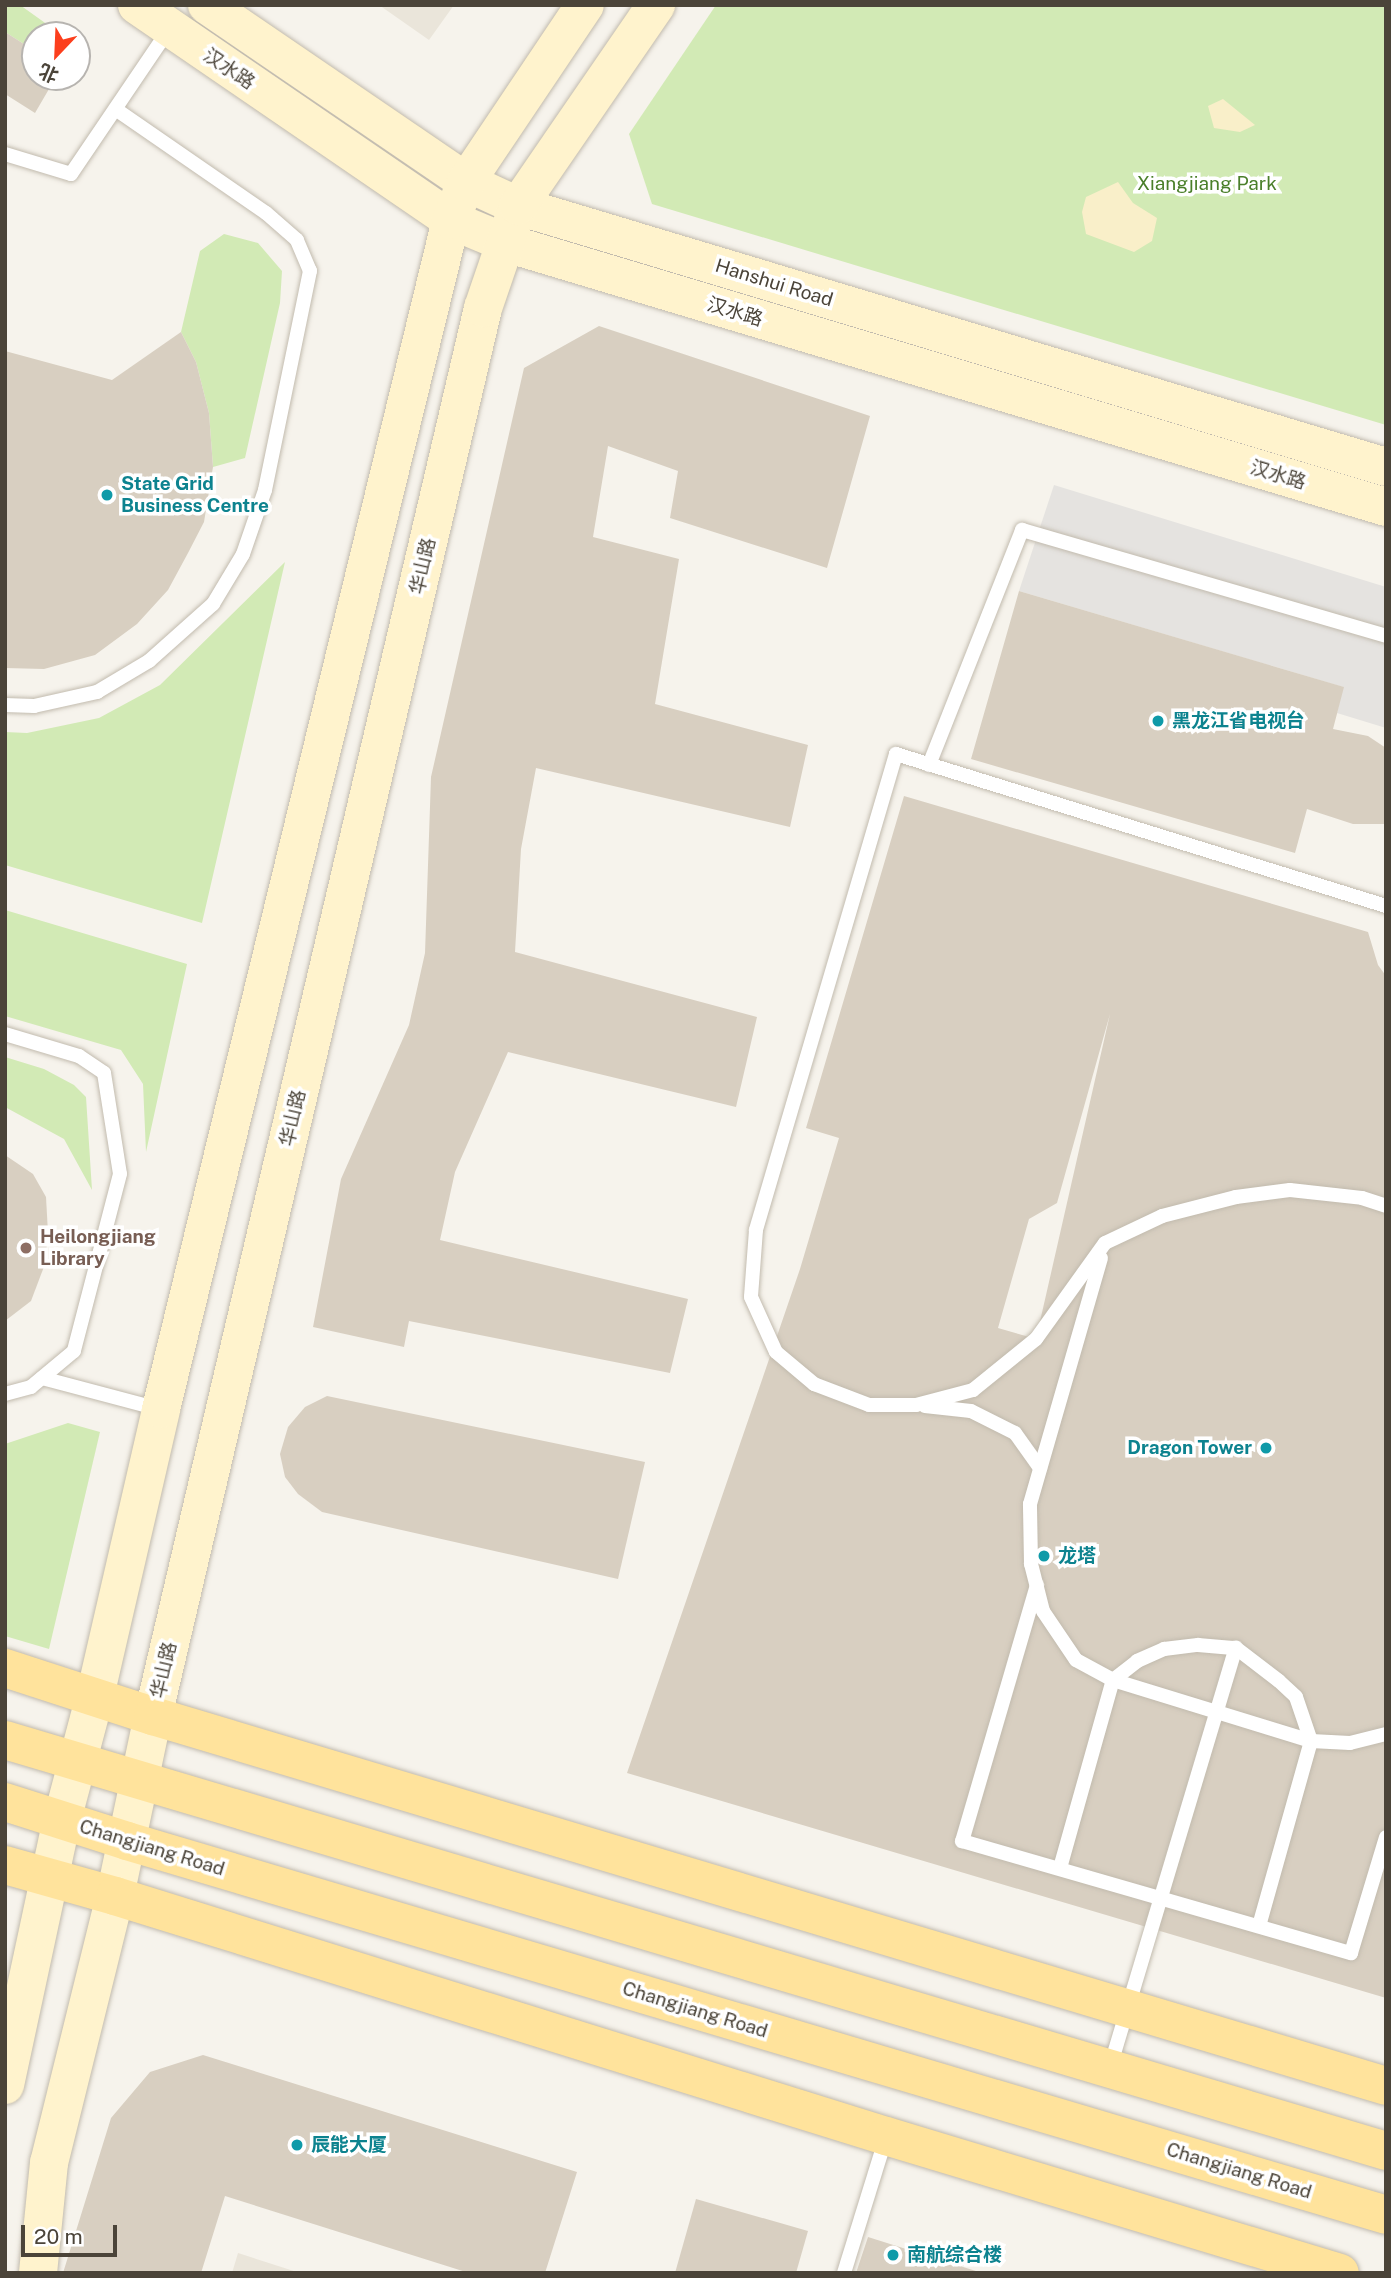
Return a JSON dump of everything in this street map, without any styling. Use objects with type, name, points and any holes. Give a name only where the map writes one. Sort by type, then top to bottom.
[{"type":"main road","name":"汉水路","points":[[137,5],[451,220],[506,243],[1386,507]]},
{"type":"main road","name":"Hanshui Road","points":[[207,5],[466,182],[519,206],[1386,467]]},
{"type":"main road","points":[[5,2085],[62,1820],[79,1762],[451,220],[466,182],[585,5]]},
{"type":"main road","name":"华山路","points":[[38,2273],[48,2163],[115,1896],[153,1716],[480,321],[519,206],[656,5]]},
{"type":"main road","points":[[5,1668],[153,1716],[1386,2086]]},
{"type":"main road","points":[[5,1740],[1386,2151]]},
{"type":"main road","name":"Changjiang Road","points":[[5,1802],[127,1841],[1386,2215]]},
{"type":"main road","points":[[5,1865],[115,1896],[886,2136],[1282,2264],[1340,2273]]},
{"type":"main road","points":[[20,2273],[48,2163]]},
{"type":"lane","points":[[5,154],[71,174],[170,28]]},
{"type":"lane","points":[[5,705],[34,706],[97,692],[149,660],[213,604],[243,554],[265,490],[310,271],[297,240],[266,213],[115,109]]},
{"type":"lane","points":[[929,765],[1022,530],[1386,636]]},
{"type":"lane","points":[[1040,1468],[1015,1433],[971,1411],[916,1405],[869,1405],[814,1384],[776,1352],[751,1297],[757,1230],[896,754],[1386,906]]},
{"type":"lane","points":[[5,1034],[79,1056],[104,1073],[120,1174],[74,1352],[32,1387],[5,1394]]},
{"type":"lane","points":[[916,1405],[973,1390],[1036,1339],[1105,1243],[1162,1216],[1236,1197],[1290,1189],[1362,1198],[1386,1206]]},
{"type":"lane","points":[[1105,1243],[1030,1504],[1031,1564],[1043,1611],[1076,1661],[1113,1680],[1311,1741],[1350,1743],[1386,1734]]},
{"type":"lane","points":[[42,1378],[162,1409]]},
{"type":"lane","points":[[1037,1585],[962,1841],[1161,1896],[1351,1953],[1386,1837]]},
{"type":"lane","points":[[1060,1868],[1113,1680],[1137,1661],[1164,1649],[1198,1645],[1236,1648],[1296,1697],[1311,1741],[1259,1926]]},
{"type":"lane","points":[[1110,2067],[1236,1648]]},
{"type":"lane","points":[[844,2273],[886,2136]]},
{"type":"shaded area","points":[[379,5],[454,5],[429,40]]},
{"type":"shaded area","points":[[1054,485],[1386,587],[1386,728],[1337,713],[1343,687],[1019,591]]},
{"type":"shaded area","points":[[238,2253],[300,2273],[232,2273]]},
{"type":"green space","points":[[5,5],[20,5],[42,21],[21,21],[21,42],[5,32]]},
{"type":"green space","name":"Xiangjiang Park","points":[[716,5],[1386,5],[1386,425],[652,204],[629,134]]},
{"type":"green space","points":[[224,234],[258,243],[282,271],[280,303],[245,458],[213,467],[209,413],[196,362],[181,332],[200,251]]},
{"type":"green space","points":[[285,562],[202,923],[5,865],[5,732],[27,733],[99,718],[160,685]]},
{"type":"green space","points":[[5,910],[187,964],[146,1152],[143,1084],[121,1050],[5,1016]]},
{"type":"green space","points":[[5,1057],[44,1069],[74,1085],[86,1097],[92,1190],[64,1139],[5,1107]]},
{"type":"green space","points":[[68,1423],[100,1432],[49,1649],[5,1636],[5,1444]]},
{"type":"sand","points":[[1223,99],[1255,125],[1240,132],[1214,128],[1208,106]]},
{"type":"sand","points":[[1118,182],[1133,203],[1157,218],[1152,241],[1134,252],[1086,234],[1082,212],[1086,197]]},
{"type":"building","points":[[5,32],[21,42],[21,91],[48,91],[35,113],[5,94]]},
{"type":"building","points":[[599,326],[870,416],[827,568],[670,518],[678,471],[608,446],[593,537],[679,559],[655,704],[808,745],[790,827],[536,768],[521,849],[515,952],[757,1017],[736,1107],[508,1052],[455,1172],[440,1240],[688,1299],[670,1373],[409,1321],[404,1347],[313,1327],[341,1179],[409,1025],[425,953],[431,777],[524,368]]},
{"type":"building","name":"State Grid Business Centre","points":[[181,332],[196,362],[209,413],[213,467],[204,522],[188,553],[168,590],[137,624],[95,655],[44,669],[5,668],[5,351],[112,380]]},
{"type":"building","name":"黑龙江省电视台","points":[[1019,591],[1344,687],[1333,729],[1368,736],[1386,748],[1386,824],[1353,824],[1307,809],[1295,853],[971,759]]},
{"type":"building","name":"龙塔","points":[[904,796],[1368,932],[1378,965],[1386,976],[1386,1998],[627,1773],[800,1269],[839,1138],[806,1128]],"holes":[[[1110,1014],[1036,1339],[998,1328],[1029,1219],[1057,1203]]]},
{"type":"building","name":"Heilongjiang Library","points":[[5,1155],[33,1174],[46,1197],[48,1233],[45,1264],[31,1301],[5,1321]]},
{"type":"building","points":[[327,1396],[645,1462],[618,1579],[322,1512],[298,1494],[285,1477],[280,1454],[288,1427],[305,1407]]},
{"type":"building","name":"辰能大厦","points":[[203,2055],[577,2172],[545,2273],[469,2273],[225,2196],[201,2273],[63,2273],[111,2118],[150,2072]]},
{"type":"building","points":[[696,2199],[808,2231],[796,2273],[675,2273]]},
{"type":"building","name":"南航综合楼","points":[[868,2237],[979,2272],[979,2273],[856,2273]]},
{"type":"place","name":"State Grid Business Centre","points":[[107,495]]},
{"type":"place","name":"黑龙江省电视台","points":[[1158,721]]},
{"type":"place","name":"Heilongjiang Library","points":[[26,1248]]},
{"type":"place","name":"Dragon Tower","points":[[1266,1448]]},
{"type":"place","name":"龙塔","points":[[1044,1556]]},
{"type":"place","name":"辰能大厦","points":[[297,2145]]},
{"type":"place","name":"南航综合楼","points":[[893,2255]]}]
